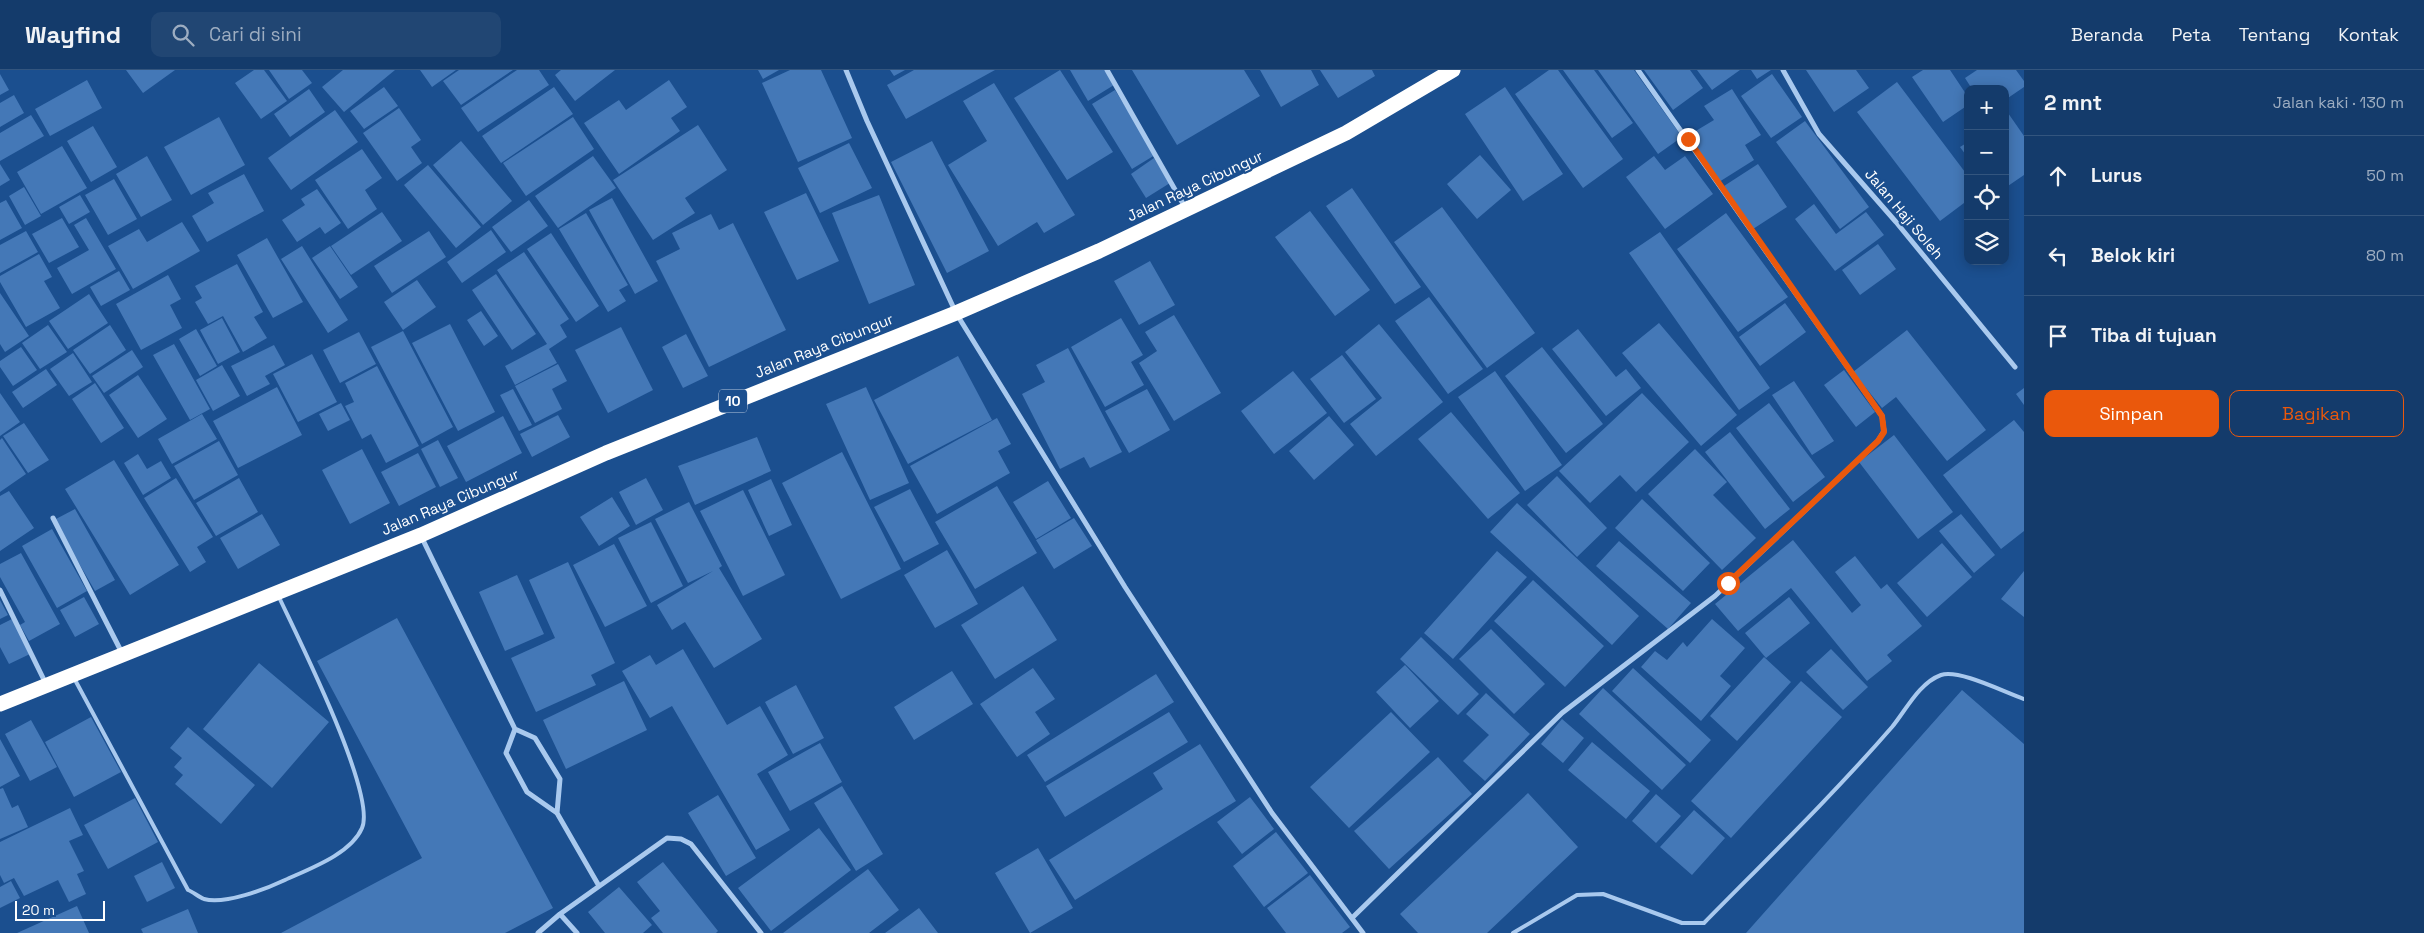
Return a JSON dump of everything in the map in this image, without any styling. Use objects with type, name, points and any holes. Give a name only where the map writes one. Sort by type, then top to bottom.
[{"type":"highway","name":"Jalan Raya Cibungur","points":[[0,704],[123,653],[421,535],[606,453],[956,313],[1099,251],[1346,133],[1453,70]]},
{"type":"street","points":[[846,70],[871,130],[956,313],[1125,587],[1272,813],[1363,933]]},
{"type":"street","points":[[1107,70],[1186,209]]},
{"type":"street","points":[[1352,918],[1562,713],[1715,596],[1878,441],[1884,432],[1882,416],[1638,70]]},
{"type":"street","name":"Jalan Haji Soleh","points":[[1783,70],[1820,134],[1896,222],[2015,367]]},
{"type":"street","points":[[53,518],[123,653]]},
{"type":"street","points":[[421,535],[515,729],[535,738],[560,779],[557,813]]},
{"type":"street","points":[[0,590],[47,686]]},
{"type":"street","points":[[515,729],[506,753],[527,792],[557,813],[599,886]]},
{"type":"street","points":[[538,933],[560,914],[667,838],[681,839],[690,844],[761,933]]},
{"type":"street","points":[[560,914],[577,933]]},
{"type":"lane","points":[[72,674],[188,890],[205,899],[222,900],[268,888],[315,866],[349,846],[362,828],[363,805],[345,742],[276,592]]},
{"type":"lane","points":[[1513,933],[1577,895],[1602,894],[1682,923],[1704,922],[1826,799],[1892,726],[1928,681],[1943,674],[1959,675],[2024,699]]},
{"type":"building","points":[[126,70],[175,70],[143,93]]},
{"type":"building","points":[[254,70],[264,70],[287,101],[261,119],[235,83]]},
{"type":"building","points":[[269,70],[302,70],[312,83],[289,99]]},
{"type":"building","points":[[343,70],[395,70],[344,112],[322,87]]},
{"type":"building","points":[[420,70],[456,70],[432,87]]},
{"type":"building","points":[[459,70],[513,70],[461,105],[443,81]]},
{"type":"building","points":[[517,70],[539,70],[549,85],[478,132],[461,108]]},
{"type":"building","points":[[561,70],[615,70],[575,101],[555,75]]},
{"type":"building","points":[[758,70],[779,70],[763,79]]},
{"type":"building","points":[[790,70],[821,70],[852,138],[798,162],[762,83]]},
{"type":"building","points":[[890,70],[905,70],[894,76]]},
{"type":"building","points":[[914,70],[995,70],[906,119],[887,85]]},
{"type":"building","points":[[1060,70],[1113,152],[1067,180],[1014,98]]},
{"type":"building","points":[[1070,70],[1105,70],[1114,85],[1088,101]]},
{"type":"building","points":[[1132,70],[1244,70],[1260,96],[1177,145]]},
{"type":"building","points":[[1260,70],[1311,70],[1319,85],[1281,107]]},
{"type":"building","points":[[1320,70],[1372,70],[1375,76],[1338,98]]},
{"type":"building","points":[[1549,70],[1558,70],[1623,159],[1583,188],[1515,94]]},
{"type":"building","points":[[1563,70],[1594,70],[1633,123],[1612,138]]},
{"type":"building","points":[[1598,70],[1634,70],[1682,137],[1658,154]]},
{"type":"building","points":[[1644,70],[1690,70],[1703,88],[1673,110]]},
{"type":"building","points":[[1697,70],[1740,70],[1712,90]]},
{"type":"building","points":[[1751,70],[1771,70],[1757,79]]},
{"type":"building","points":[[1806,70],[1856,70],[1869,88],[1834,112]]},
{"type":"building","points":[[1923,70],[1950,70],[1964,91],[1964,108],[1943,122],[1912,77]]},
{"type":"building","points":[[1977,70],[2016,70],[2024,81],[2024,87],[2009,97],[2009,85],[1969,85],[1965,78]]},
{"type":"building","points":[[0,74],[9,90],[0,95]]},
{"type":"building","points":[[1772,74],[1802,117],[1771,138],[1741,96]]},
{"type":"building","points":[[87,80],[102,108],[50,136],[35,109]]},
{"type":"building","points":[[669,80],[687,107],[671,118],[680,131],[619,174],[584,123],[619,100],[626,110]]},
{"type":"building","points":[[1897,82],[1964,171],[1964,203],[1940,221],[1857,112]]},
{"type":"building","points":[[994,83],[1075,215],[1044,233],[1037,222],[998,246],[948,165],[987,141],[963,101]]},
{"type":"building","points":[[384,87],[398,106],[364,129],[350,111]]},
{"type":"building","points":[[554,87],[573,114],[501,163],[482,136]]},
{"type":"building","points":[[1505,87],[1563,174],[1523,201],[1465,114]]},
{"type":"building","points":[[309,89],[325,112],[290,137],[274,114]]},
{"type":"building","points":[[1732,89],[1761,135],[1745,145],[1754,160],[1719,182],[1689,135],[1714,120],[1704,106]]},
{"type":"building","points":[[1115,90],[1155,155],[1132,169],[1092,104]]},
{"type":"building","points":[[14,95],[24,113],[0,127],[0,103]]},
{"type":"building","points":[[399,108],[421,140],[411,147],[422,163],[397,181],[363,133]]},
{"type":"building","points":[[335,110],[358,142],[291,190],[268,158]]},
{"type":"building","points":[[2009,114],[2024,136],[2024,175],[2009,185]]},
{"type":"building","points":[[31,115],[44,136],[0,161],[0,133]]},
{"type":"building","points":[[219,117],[245,165],[191,195],[164,147]]},
{"type":"building","points":[[573,117],[594,149],[526,196],[503,163]]},
{"type":"building","points":[[1805,121],[1869,207],[1840,229],[1776,142]]},
{"type":"building","points":[[698,125],[727,170],[685,198],[695,213],[653,240],[613,180]]},
{"type":"building","points":[[93,126],[117,167],[91,182],[67,141]]},
{"type":"building","points":[[461,141],[512,201],[483,225],[433,165]]},
{"type":"building","points":[[932,141],[989,251],[947,273],[891,162]]},
{"type":"building","points":[[849,143],[872,188],[820,213],[798,168]]},
{"type":"building","points":[[1964,144],[1964,152],[1960,147]]},
{"type":"building","points":[[62,146],[87,188],[41,214],[17,172]]},
{"type":"building","points":[[362,149],[382,178],[365,190],[377,209],[348,229],[315,180]]},
{"type":"building","points":[[1480,155],[1511,190],[1477,219],[1447,184]]},
{"type":"building","points":[[147,156],[172,200],[141,217],[116,174]]},
{"type":"building","points":[[593,156],[616,188],[558,228],[535,196]]},
{"type":"building","points":[[1654,156],[1665,170],[1685,156],[1713,194],[1665,229],[1626,177]]},
{"type":"building","points":[[1154,158],[1170,183],[1146,198],[1131,174]]},
{"type":"building","points":[[0,164],[10,180],[0,186]]},
{"type":"building","points":[[1758,164],[1787,207],[1753,229],[1724,186]]},
{"type":"building","points":[[428,165],[481,227],[456,248],[404,185]]},
{"type":"building","points":[[244,174],[264,211],[207,242],[192,216],[214,203],[208,193]]},
{"type":"building","points":[[114,179],[137,219],[108,235],[85,195]]},
{"type":"building","points":[[24,187],[41,216],[25,225],[9,196]]},
{"type":"building","points":[[1352,188],[1421,287],[1395,304],[1326,206]]},
{"type":"building","points":[[317,189],[341,223],[325,234],[320,227],[297,242],[282,220],[305,205],[301,199]]},
{"type":"building","points":[[806,193],[839,261],[797,280],[764,212]]},
{"type":"building","points":[[80,195],[90,212],[69,224],[59,207]]},
{"type":"building","points":[[879,195],[915,285],[869,304],[832,213]]},
{"type":"building","points":[[612,198],[658,281],[635,294],[589,210]]},
{"type":"building","points":[[6,200],[22,228],[0,240],[0,203]]},
{"type":"building","points":[[529,200],[548,226],[511,252],[492,227]]},
{"type":"building","points":[[1814,204],[1836,234],[1866,212],[1884,235],[1835,271],[1795,219]]},
{"type":"building","points":[[1442,207],[1535,333],[1487,368],[1394,242]]},
{"type":"building","points":[[1310,211],[1370,290],[1335,316],[1275,237]]},
{"type":"building","points":[[382,212],[402,241],[351,275],[331,246]]},
{"type":"building","points":[[586,213],[628,285],[619,290],[626,301],[608,312],[559,229]]},
{"type":"building","points":[[1726,213],[1788,297],[1738,332],[1677,249]]},
{"type":"building","points":[[711,214],[719,230],[733,223],[786,330],[709,367],[656,261],[680,249],[672,233]]},
{"type":"building","points":[[62,218],[79,247],[49,263],[32,234]]},
{"type":"building","points":[[86,218],[116,269],[72,294],[57,268],[89,250],[74,225]]},
{"type":"building","points":[[182,222],[200,251],[133,289],[108,246],[139,229],[147,242]]},
{"type":"building","points":[[491,230],[506,252],[462,283],[447,262]]},
{"type":"building","points":[[26,231],[38,252],[0,273],[0,245]]},
{"type":"building","points":[[429,231],[446,257],[392,293],[374,266]]},
{"type":"building","points":[[1660,232],[1770,388],[1739,410],[1629,253]]},
{"type":"building","points":[[551,233],[599,306],[576,322],[527,249]]},
{"type":"building","points":[[267,238],[303,302],[273,318],[237,255]]},
{"type":"building","points":[[1878,244],[1896,269],[1860,295],[1842,270]]},
{"type":"building","points":[[302,246],[348,320],[328,333],[281,259]]},
{"type":"building","points":[[330,246],[358,287],[340,299],[312,258]]},
{"type":"building","points":[[524,252],[569,319],[560,325],[567,337],[549,349],[557,363],[515,385],[505,366],[547,344],[497,270]]},
{"type":"building","points":[[39,254],[52,277],[44,281],[60,308],[26,327],[0,282],[0,276]]},
{"type":"building","points":[[1150,261],[1175,305],[1139,325],[1114,281]]},
{"type":"building","points":[[237,264],[263,312],[254,317],[267,338],[243,352],[223,316],[208,324],[195,302],[202,298],[195,286]]},
{"type":"building","points":[[119,271],[130,290],[101,306],[90,287]]},
{"type":"building","points":[[496,274],[536,334],[512,350],[472,290]]},
{"type":"building","points":[[168,275],[181,299],[170,305],[182,328],[141,350],[116,304]]},
{"type":"building","points":[[417,280],[436,307],[403,330],[384,302]]},
{"type":"building","points":[[0,293],[29,336],[5,352],[0,344]]},
{"type":"building","points":[[89,294],[108,323],[68,349],[49,321]]},
{"type":"building","points":[[1429,297],[1483,369],[1448,394],[1395,321]]},
{"type":"building","points":[[1785,303],[1806,332],[1760,366],[1739,337]]},
{"type":"building","points":[[481,311],[498,336],[484,346],[467,320]]},
{"type":"building","points":[[1174,315],[1221,393],[1174,421],[1139,363],[1157,351],[1145,332]]},
{"type":"building","points":[[222,318],[240,352],[218,364],[200,330]]},
{"type":"building","points":[[1121,318],[1143,355],[1131,362],[1144,385],[1105,407],[1071,347]]},
{"type":"building","points":[[1659,323],[1737,415],[1701,446],[1622,353]]},
{"type":"building","points":[[450,324],[495,412],[458,431],[412,343]]},
{"type":"building","points":[[1379,324],[1443,402],[1376,456],[1350,424],[1382,398],[1345,352]]},
{"type":"building","points":[[48,325],[67,352],[40,369],[22,343]]},
{"type":"building","points":[[110,325],[126,350],[90,374],[73,350]]},
{"type":"building","points":[[621,327],[653,390],[608,413],[575,350]]},
{"type":"building","points":[[196,329],[217,366],[200,376],[179,339]]},
{"type":"building","points":[[1578,329],[1616,377],[1626,369],[1641,388],[1606,416],[1552,349]]},
{"type":"building","points":[[1907,330],[1986,430],[1947,461],[1896,397],[1882,408],[1853,372]]},
{"type":"building","points":[[403,331],[453,427],[422,444],[371,347]]},
{"type":"building","points":[[359,332],[376,364],[340,383],[323,350]]},
{"type":"building","points":[[686,334],[708,376],[683,388],[662,347]]},
{"type":"building","points":[[174,344],[210,409],[190,420],[153,355]]},
{"type":"building","points":[[274,345],[285,365],[265,376],[270,384],[247,396],[231,366]]},
{"type":"building","points":[[21,347],[37,370],[13,386],[0,367],[0,361]]},
{"type":"building","points":[[1542,347],[1603,424],[1566,453],[1505,376]]},
{"type":"building","points":[[1068,348],[1122,452],[1090,468],[1084,457],[1060,469],[1022,394],[1045,382],[1036,365]]},
{"type":"building","points":[[132,350],[143,367],[104,393],[92,376]]},
{"type":"building","points":[[73,353],[92,382],[69,396],[50,369]]},
{"type":"building","points":[[312,354],[337,402],[298,422],[273,374]]},
{"type":"building","points":[[1342,355],[1376,399],[1344,423],[1310,379]]},
{"type":"building","points":[[958,356],[992,420],[908,464],[874,400]]},
{"type":"building","points":[[558,364],[567,381],[552,389],[562,409],[535,423],[515,386]]},
{"type":"building","points":[[222,365],[240,396],[213,411],[196,380]]},
{"type":"building","points":[[377,366],[419,446],[386,463],[371,434],[362,439],[345,406],[354,402],[345,383]]},
{"type":"building","points":[[46,369],[57,385],[23,408],[12,392]]},
{"type":"building","points":[[1844,370],[1875,412],[1856,427],[1824,385]]},
{"type":"building","points":[[1293,371],[1327,413],[1274,454],[1241,411]]},
{"type":"building","points":[[1495,371],[1562,465],[1525,491],[1458,397]]},
{"type":"building","points":[[138,375],[167,419],[138,438],[109,395]]},
{"type":"building","points":[[1794,381],[1834,441],[1812,455],[1772,395]]},
{"type":"building","points":[[95,383],[124,428],[101,443],[72,399]]},
{"type":"building","points":[[277,387],[302,435],[238,468],[213,421]]},
{"type":"building","points":[[866,387],[909,483],[870,500],[826,404]]},
{"type":"building","points":[[2024,388],[2024,405],[2016,394]]},
{"type":"building","points":[[513,389],[532,425],[519,431],[500,395]]},
{"type":"building","points":[[1147,389],[1170,430],[1129,453],[1105,411]]},
{"type":"building","points":[[0,393],[20,422],[0,436]]},
{"type":"building","points":[[1642,393],[1689,442],[1636,492],[1620,475],[1590,503],[1559,471]]},
{"type":"building","points":[[341,403],[350,420],[328,431],[319,414]]},
{"type":"building","points":[[1769,403],[1825,477],[1793,502],[1736,428]]},
{"type":"building","points":[[1451,412],[1520,493],[1488,519],[1418,439]]},
{"type":"building","points":[[202,414],[217,439],[172,464],[158,439]]},
{"type":"building","points":[[558,415],[570,437],[532,457],[520,434]]},
{"type":"building","points":[[503,416],[522,453],[466,482],[447,446]]},
{"type":"building","points":[[1329,416],[1354,445],[1314,480],[1289,451]]},
{"type":"building","points":[[997,418],[1011,444],[998,451],[1010,473],[937,514],[910,466]]},
{"type":"building","points":[[2014,420],[2024,432],[2024,531],[2001,549],[1943,475]]},
{"type":"building","points":[[24,423],[49,460],[28,473],[3,436]]},
{"type":"building","points":[[1730,432],[1790,509],[1765,529],[1705,452]]},
{"type":"building","points":[[1894,435],[1953,512],[1918,539],[1859,462]]},
{"type":"building","points":[[757,437],[771,471],[695,505],[678,466]]},
{"type":"building","points":[[2,438],[26,474],[0,492],[0,440]]},
{"type":"building","points":[[438,440],[458,478],[440,487],[421,449]]},
{"type":"building","points":[[219,441],[238,475],[194,500],[174,466]]},
{"type":"building","points":[[362,449],[390,503],[350,524],[322,470]]},
{"type":"building","points":[[1695,449],[1727,482],[1713,495],[1756,538],[1722,570],[1648,494]]},
{"type":"building","points":[[842,452],[901,569],[841,599],[782,483]]},
{"type":"building","points":[[418,453],[436,487],[399,506],[381,472]]},
{"type":"building","points":[[138,454],[147,469],[161,461],[171,478],[143,495],[124,463]]},
{"type":"building","points":[[114,460],[179,565],[130,595],[65,489]]},
{"type":"building","points":[[1557,476],[1607,528],[1577,557],[1527,505]]},
{"type":"building","points":[[176,478],[213,537],[197,547],[206,562],[190,572],[144,498]]},
{"type":"building","points":[[239,478],[258,512],[216,536],[196,503]]},
{"type":"building","points":[[646,478],[663,510],[636,525],[619,492]]},
{"type":"building","points":[[771,479],[792,525],[769,536],[748,490]]},
{"type":"building","points":[[1048,481],[1071,518],[1036,539],[1013,502]]},
{"type":"building","points":[[997,486],[1037,553],[975,589],[935,522]]},
{"type":"building","points":[[910,489],[939,544],[904,562],[874,507]]},
{"type":"building","points":[[743,490],[785,575],[743,596],[700,511]]},
{"type":"building","points":[[9,491],[34,528],[0,551],[0,496]]},
{"type":"building","points":[[612,497],[630,526],[599,546],[580,517]]},
{"type":"building","points":[[1642,499],[1710,563],[1683,591],[1615,528]]},
{"type":"building","points":[[689,502],[722,566],[719,568],[762,639],[714,668],[685,622],[672,630],[657,605],[713,571],[688,583],[655,519]]},
{"type":"building","points":[[1517,503],[1639,616],[1612,645],[1490,532]]},
{"type":"building","points":[[75,509],[115,580],[95,591],[54,520]]},
{"type":"building","points":[[262,514],[280,545],[238,569],[220,538]]},
{"type":"building","points":[[1961,514],[1995,555],[1974,573],[1939,531]]},
{"type":"building","points":[[1074,518],[1092,546],[1054,569],[1036,540]]},
{"type":"building","points":[[651,522],[683,586],[651,603],[618,538]]},
{"type":"building","points":[[52,529],[87,591],[57,608],[22,546]]},
{"type":"building","points":[[1793,540],[1852,613],[1861,605],[1835,572],[1855,556],[1881,589],[1887,584],[1922,626],[1887,655],[1892,661],[1867,681],[1791,588],[1738,631],[1715,604]]},
{"type":"building","points":[[1619,541],[1691,603],[1668,629],[1596,566]]},
{"type":"building","points":[[1942,543],[1972,577],[1927,617],[1897,583]]},
{"type":"building","points":[[614,544],[647,606],[605,627],[573,565]]},
{"type":"building","points":[[947,550],[978,604],[935,628],[904,575]]},
{"type":"building","points":[[1497,551],[1527,577],[1453,659],[1424,633]]},
{"type":"building","points":[[21,553],[60,624],[29,641],[20,625],[25,622],[0,577],[0,564]]},
{"type":"building","points":[[568,562],[615,663],[591,675],[596,685],[536,712],[511,658],[555,638],[529,580]]},
{"type":"building","points":[[2024,571],[2024,617],[2001,599]]},
{"type":"building","points":[[517,575],[544,634],[505,651],[479,592]]},
{"type":"building","points":[[1533,580],[1604,646],[1565,687],[1494,621]]},
{"type":"building","points":[[1023,586],[1057,640],[995,679],[961,625]]},
{"type":"building","points":[[84,597],[99,624],[75,637],[60,610]]},
{"type":"building","points":[[1789,597],[1810,623],[1766,658],[1745,633]]},
{"type":"building","points":[[0,600],[8,615],[0,619]]},
{"type":"building","points":[[397,618],[553,908],[505,933],[281,933],[422,858],[317,661]]},
{"type":"building","points":[[12,619],[30,654],[9,664],[0,647],[0,625]]},
{"type":"building","points":[[1712,619],[1745,648],[1720,676],[1731,686],[1701,721],[1641,667],[1655,651],[1667,660],[1683,642],[1687,647]]},
{"type":"building","points":[[1491,629],[1545,684],[1514,714],[1459,659]]},
{"type":"building","points":[[1421,637],[1479,694],[1458,715],[1400,659]]},
{"type":"building","points":[[683,649],[727,725],[760,706],[788,755],[757,774],[790,830],[756,850],[672,706],[650,718],[622,671],[650,655],[656,665]]},
{"type":"building","points":[[1831,649],[1868,687],[1843,710],[1806,672]]},
{"type":"building","points":[[1764,657],[1791,682],[1737,741],[1710,716]]},
{"type":"building","points":[[259,663],[329,722],[272,788],[203,729]]},
{"type":"building","points":[[1405,665],[1439,701],[1410,728],[1376,692]]},
{"type":"building","points":[[1033,668],[1055,699],[1035,712],[1050,734],[1017,757],[980,704]]},
{"type":"building","points":[[1633,668],[1711,740],[1690,763],[1612,691]]},
{"type":"building","points":[[952,671],[973,704],[914,740],[894,707]]},
{"type":"building","points":[[1156,674],[1174,702],[1045,782],[1027,755]]},
{"type":"building","points":[[624,681],[647,730],[566,769],[543,720]]},
{"type":"building","points":[[1801,681],[1842,717],[1731,838],[1691,801]]},
{"type":"building","points":[[796,685],[824,738],[793,754],[765,702]]},
{"type":"building","points":[[1603,688],[1686,765],[1662,790],[1579,714]]},
{"type":"building","points":[[1962,690],[2024,744],[2024,933],[1746,933]]},
{"type":"building","points":[[1486,693],[1530,734],[1485,781],[1463,761],[1489,735],[1466,714]]},
{"type":"building","points":[[1169,712],[1188,742],[1065,817],[1046,786]]},
{"type":"building","points":[[1391,712],[1430,752],[1349,828],[1310,787]]},
{"type":"building","points":[[91,717],[121,772],[74,797],[45,742]]},
{"type":"building","points":[[1562,719],[1584,738],[1563,763],[1541,744]]},
{"type":"building","points":[[31,720],[57,767],[30,781],[5,734]]},
{"type":"building","points":[[188,727],[255,785],[221,824],[175,784],[183,775],[174,767],[182,758],[170,748]]},
{"type":"building","points":[[0,739],[20,776],[0,787]]},
{"type":"building","points":[[1592,742],[1650,791],[1626,819],[1568,770]]},
{"type":"building","points":[[820,743],[842,782],[790,811],[768,772]]},
{"type":"building","points":[[1200,744],[1236,801],[1075,900],[1049,860],[1163,789],[1153,773]]},
{"type":"building","points":[[1438,757],[1472,794],[1389,869],[1354,831]]},
{"type":"building","points":[[842,786],[883,854],[856,871],[814,803]]},
{"type":"building","points":[[3,788],[12,808],[18,805],[28,827],[0,839],[0,789]]},
{"type":"building","points":[[1528,793],[1578,847],[1487,933],[1418,933],[1400,914]]},
{"type":"building","points":[[1656,794],[1681,816],[1656,843],[1632,821]]},
{"type":"building","points":[[718,795],[756,858],[726,876],[688,813]]},
{"type":"building","points":[[1250,797],[1274,829],[1242,854],[1217,822]]},
{"type":"building","points":[[135,798],[158,842],[108,869],[84,825]]},
{"type":"building","points":[[70,808],[83,835],[69,841],[84,871],[77,874],[86,894],[69,902],[58,880],[24,896],[14,878],[4,883],[0,875],[0,842]]},
{"type":"building","points":[[1694,810],[1725,838],[1692,875],[1660,847]]},
{"type":"building","points":[[819,828],[851,870],[771,931],[738,888]]},
{"type":"building","points":[[1276,832],[1308,873],[1264,907],[1233,866]]},
{"type":"building","points":[[1038,848],[1073,908],[1030,933],[995,873]]},
{"type":"building","points":[[162,862],[175,888],[147,902],[134,876]]},
{"type":"building","points":[[663,862],[718,931],[716,933],[663,933],[651,918],[660,911],[637,882]]},
{"type":"building","points":[[868,869],[899,910],[869,933],[783,933]]},
{"type":"building","points":[[1310,875],[1350,927],[1342,933],[1286,933],[1267,908]]},
{"type":"building","points":[[11,881],[20,898],[0,908],[0,887]]},
{"type":"building","points":[[619,887],[652,925],[643,933],[605,933],[588,912]]},
{"type":"building","points":[[77,906],[89,933],[17,933]]},
{"type":"building","points":[[919,908],[938,933],[885,933]]},
{"type":"building","points":[[188,909],[198,933],[143,933],[141,929]]},
{"type":"route","points":[[1688,139],[1882,416],[1884,432],[1878,441],[1863,452],[1728,583]]}]
